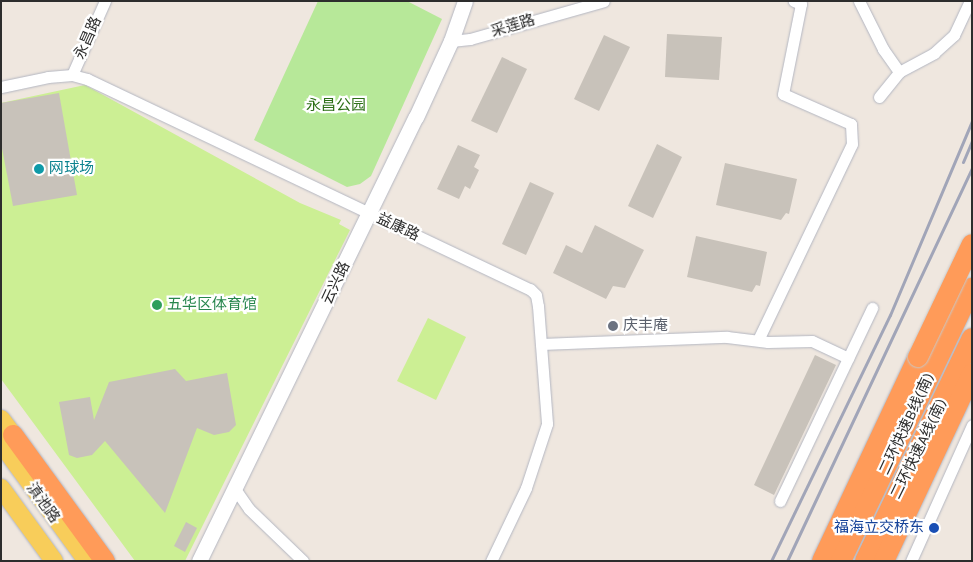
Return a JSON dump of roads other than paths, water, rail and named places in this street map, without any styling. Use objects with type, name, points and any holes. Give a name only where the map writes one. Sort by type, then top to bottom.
[{"type":"highway","points":[[823,561],[972,243]]},
{"type":"highway","points":[[918,357],[972,271]]},
{"type":"highway","points":[[964,325],[972,281]]},
{"type":"highway","name":"二环快速B线(南)","points":[[843,561],[964,325],[972,288]]},
{"type":"highway","name":"二环快速A线(南)","points":[[866,561],[972,338]]},
{"type":"highway","points":[[884,561],[972,374]]},
{"type":"highway","points":[[4,432],[105,561]]},
{"type":"main road","points":[[843,561],[972,295]]},
{"type":"main road","points":[[862,561],[964,325]]},
{"type":"main road","name":"滇池路","points":[[4,432],[14,462],[87,561]]},
{"type":"main road","name":"滇池路","points":[[1,488],[54,561]]},
{"type":"street","name":"永昌路","points":[[72,75],[105,1]]},
{"type":"street","name":"云兴路","points":[[199,561],[451,41],[465,1]]},
{"type":"street","name":"采莲路","points":[[451,41],[470,39],[604,1]]},
{"type":"street","points":[[758,340],[852,144],[851,124],[783,94],[801,4],[794,1]]},
{"type":"street","points":[[859,1],[883,49],[900,72]]},
{"type":"street","points":[[879,97],[900,72],[934,53],[954,35],[970,1]]},
{"type":"street","name":"益康路","points":[[1,87],[48,77],[72,75],[87,79],[368,214],[530,289],[536,295],[547,424],[526,488],[491,561]]},
{"type":"street","points":[[823,561],[972,243]]},
{"type":"street","points":[[780,501],[872,308]]},
{"type":"street","points":[[541,344],[727,338],[812,341],[848,358]]},
{"type":"street","points":[[911,561],[972,425]]},
{"type":"street","points":[[235,489],[249,510],[303,561]]},
{"type":"railway","points":[[771,561],[890,315],[972,121]]},
{"type":"railway","points":[[963,162],[972,141]]},
{"type":"railway","points":[[787,561],[972,168]]},
{"type":"place","name":"网球场","points":[[39,169]]},
{"type":"place","name":"五华区体育馆","points":[[157,305]]},
{"type":"place","name":"庆丰庵","points":[[613,326]]},
{"type":"place","name":"福海立交桥东","points":[[934,528]]},
{"type":"park label","name":"永昌公园","points":[[336,106]]}]
